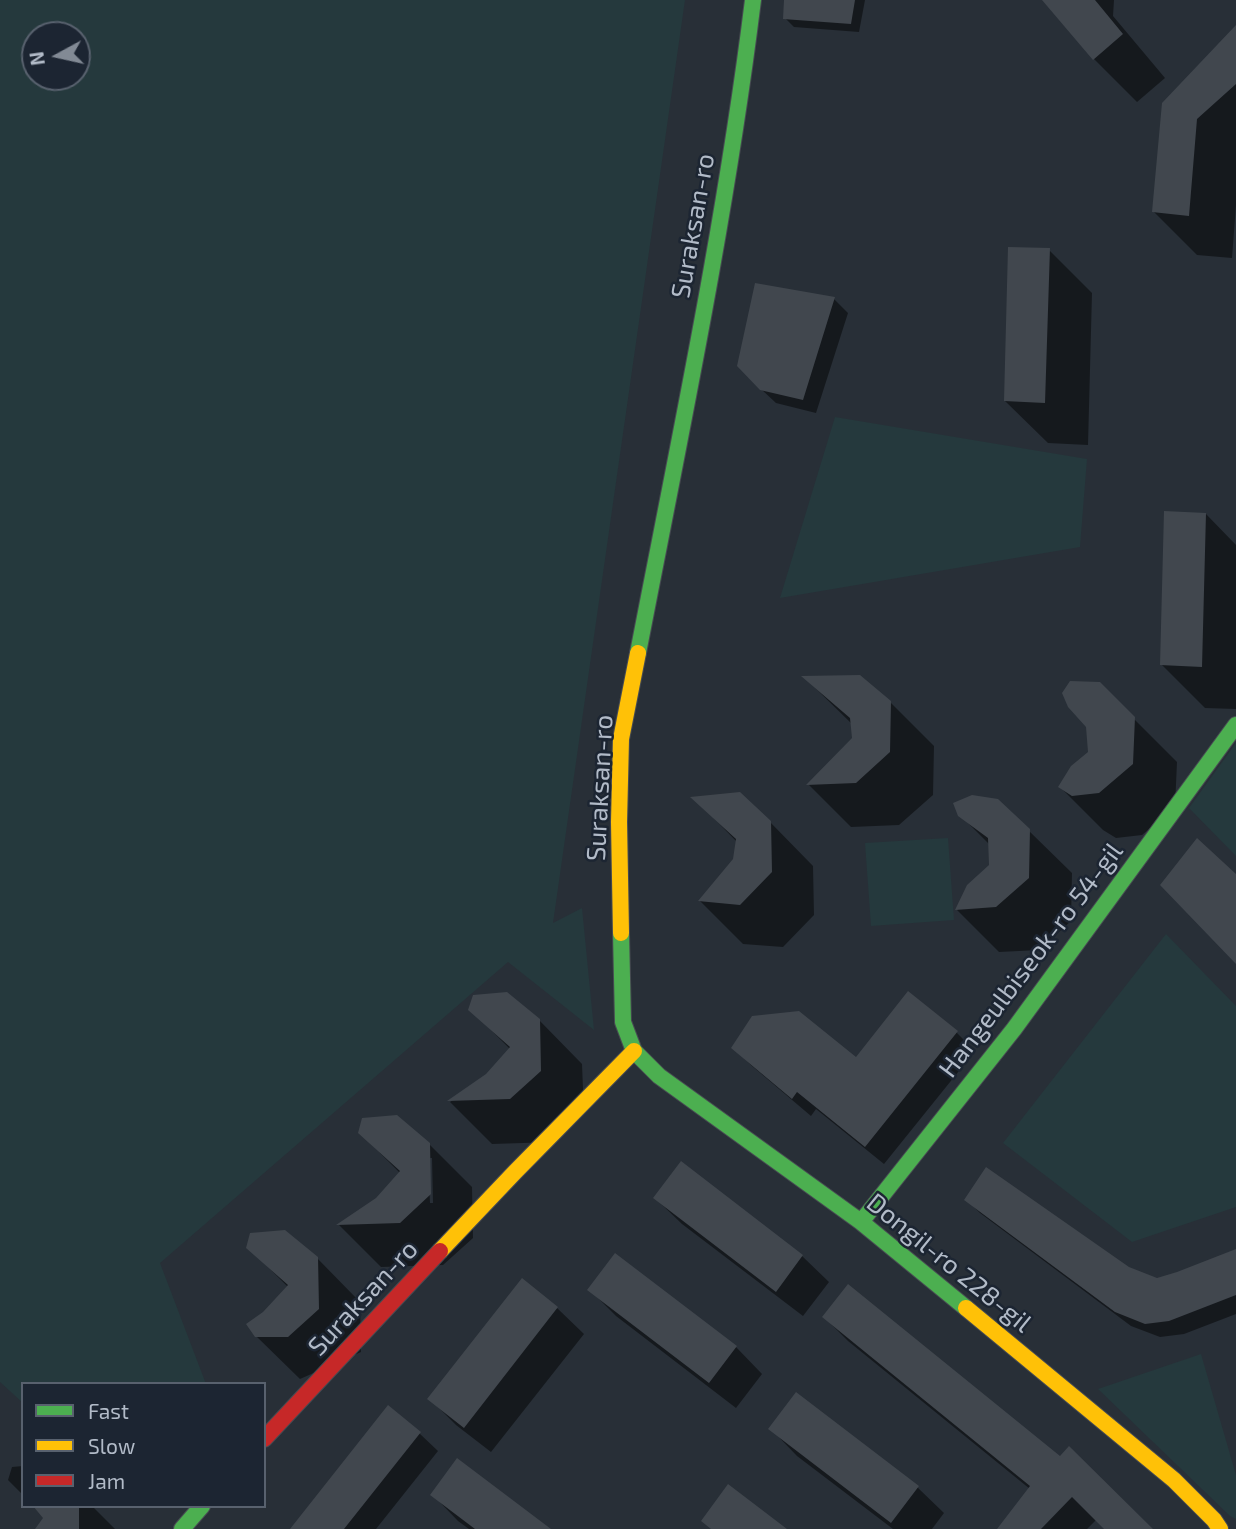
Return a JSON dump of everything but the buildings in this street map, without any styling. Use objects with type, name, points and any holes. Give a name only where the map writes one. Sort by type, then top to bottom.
[{"type":"street","name":"Suraksan-ro","points":[[266,1437],[515,1172],[634,1051],[623,1022],[619,822],[621,739],[696,354],[741,96],[753,0]]},
{"type":"street","name":"Hangeulbiseok-ro 54-gil","points":[[861,1222],[1014,1028],[1236,725]]},
{"type":"street","name":"Dongil-ro 228-gil","points":[[634,1051],[659,1076],[861,1222],[1174,1480],[1220,1529]]},
{"type":"street","points":[[181,1529],[200,1508]]},
{"type":"green space","points":[[0,0],[685,0],[553,923],[582,908],[594,1030],[508,962],[160,1263],[205,1382],[21,1382],[21,1401],[0,1382]]},
{"type":"green space","points":[[835,417],[1087,459],[1080,547],[780,598]]},
{"type":"green space","points":[[1236,743],[1236,856],[1189,808]]},
{"type":"green space","points":[[948,838],[954,920],[871,926],[865,843]]},
{"type":"green space","points":[[1166,934],[1236,1006],[1236,1207],[1132,1242],[1003,1143]]},
{"type":"green space","points":[[1201,1354],[1236,1475],[1236,1519],[1098,1389]]},
{"type":"traffic: fast","points":[[638,653],[716,246],[753,0]]},
{"type":"traffic: fast","points":[[861,1222],[1014,1029],[1236,725]]},
{"type":"traffic: fast","points":[[621,933],[623,1022],[634,1051],[659,1076],[861,1222],[966,1308]]},
{"type":"traffic: fast","points":[[182,1529],[200,1508]]},
{"type":"traffic: slow","points":[[621,933],[621,739],[638,653]]},
{"type":"traffic: slow","points":[[440,1251],[634,1051]]},
{"type":"traffic: slow","points":[[966,1308],[1174,1480],[1220,1529]]},
{"type":"traffic: jam","points":[[266,1437],[440,1251]]}]
